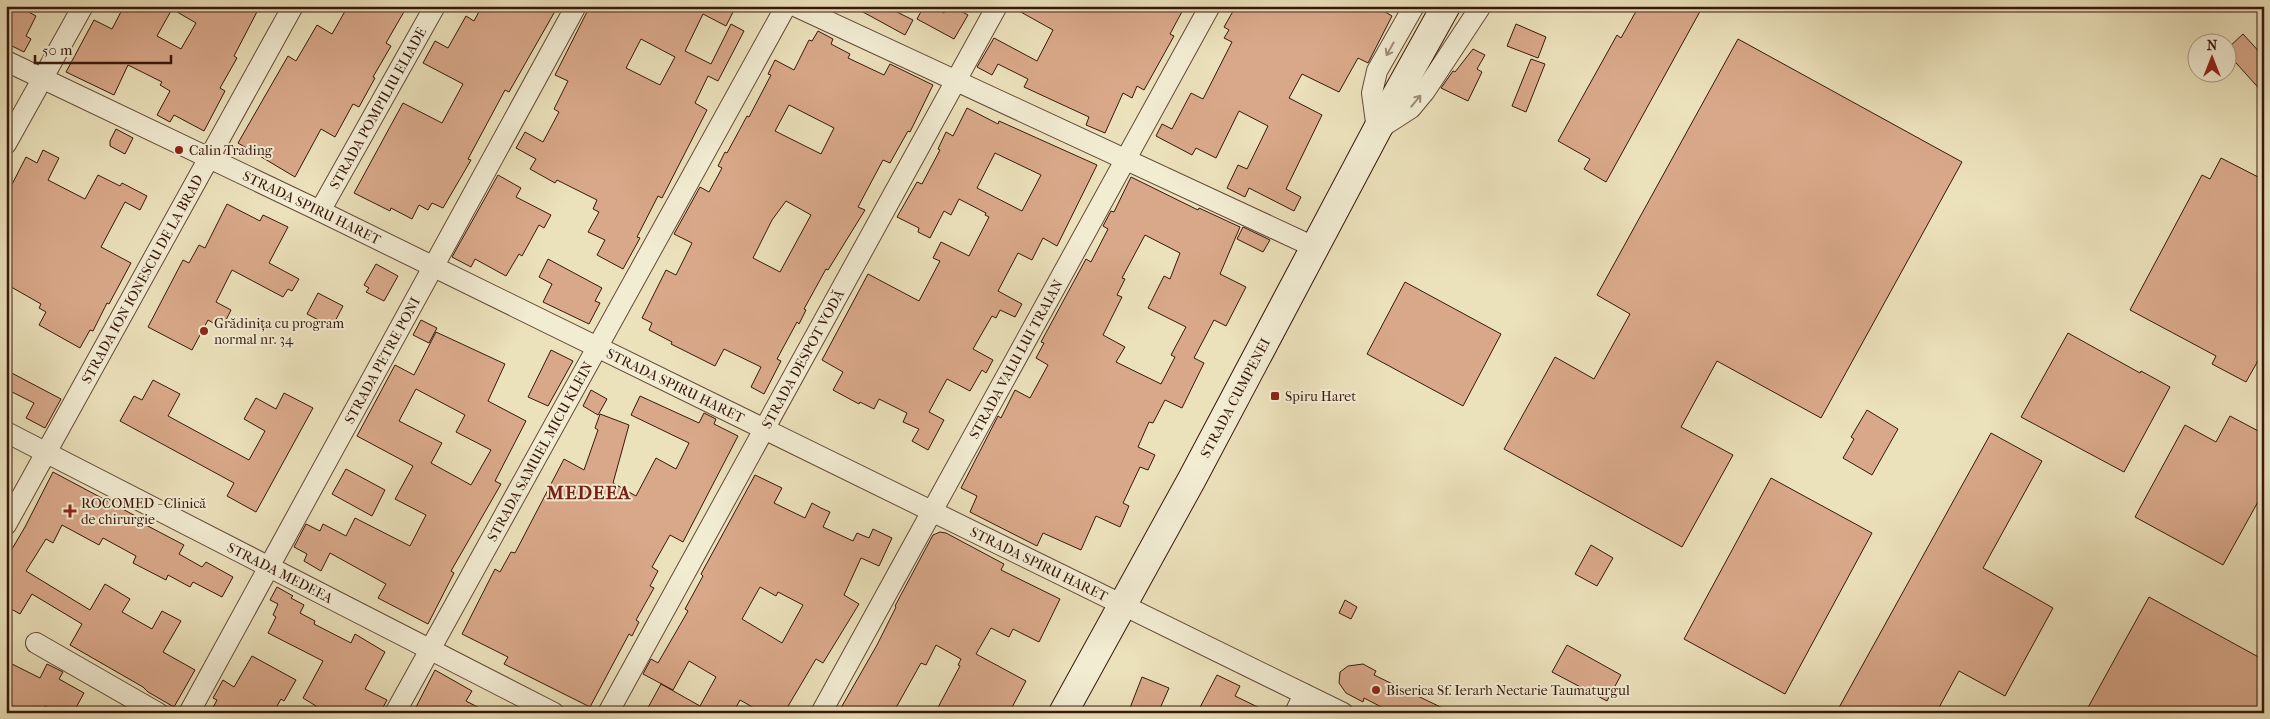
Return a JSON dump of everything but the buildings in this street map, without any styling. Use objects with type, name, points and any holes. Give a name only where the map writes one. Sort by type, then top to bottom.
[{"type":"main road","name":"STRADA CUMPENEI","points":[[1063,713],[1124,604],[1314,246],[1446,6]]},
{"type":"street","points":[[6,144],[83,6]]},
{"type":"street","name":"STRADA ION IONESCU DE LA BRAD","points":[[6,526],[293,6]]},
{"type":"street","name":"STRADA POMPILIU ELIADE","points":[[320,211],[435,6]]},
{"type":"street","name":"STRADA PETRE PONI","points":[[188,713],[576,6]]},
{"type":"street","name":"STRADA SAMUEL MICU KLEIN","points":[[395,713],[786,6]]},
{"type":"street","points":[[795,6],[1314,246]]},
{"type":"street","name":"STRADA DESPOT VODĂ","points":[[608,713],[997,6]]},
{"type":"street","name":"STRADA VALU LUI TRAIAN","points":[[821,713],[1210,6]]},
{"type":"street","points":[[1414,6],[1377,71],[1372,93],[1377,130],[1411,108],[1421,96],[1480,6]]},
{"type":"street","name":"STRADA SPIRU HARET","points":[[6,62],[320,211],[1343,713]]},
{"type":"street","name":"STRADA MEDEEA","points":[[6,432],[554,713]]},
{"type":"street","points":[[36,643],[158,713]]},
{"type":"street","points":[[1295,713],[1304,694]]},
{"type":"place","name":"Calin Trading","points":[[179,150]]},
{"type":"place","name":"Grădinița cu program normal nr. 34","points":[[204,331]]},
{"type":"place","name":"Spiru Haret","points":[[1275,396]]},
{"type":"place","name":"ROCOMED - Clinică de chirurgie","points":[[70,511]]},
{"type":"place","name":"Biserica Sf. Ierarh Nectarie Taumaturgul","points":[[1376,690]]},
{"type":"district","name":"MEDEEA","points":[[589,492]]}]
